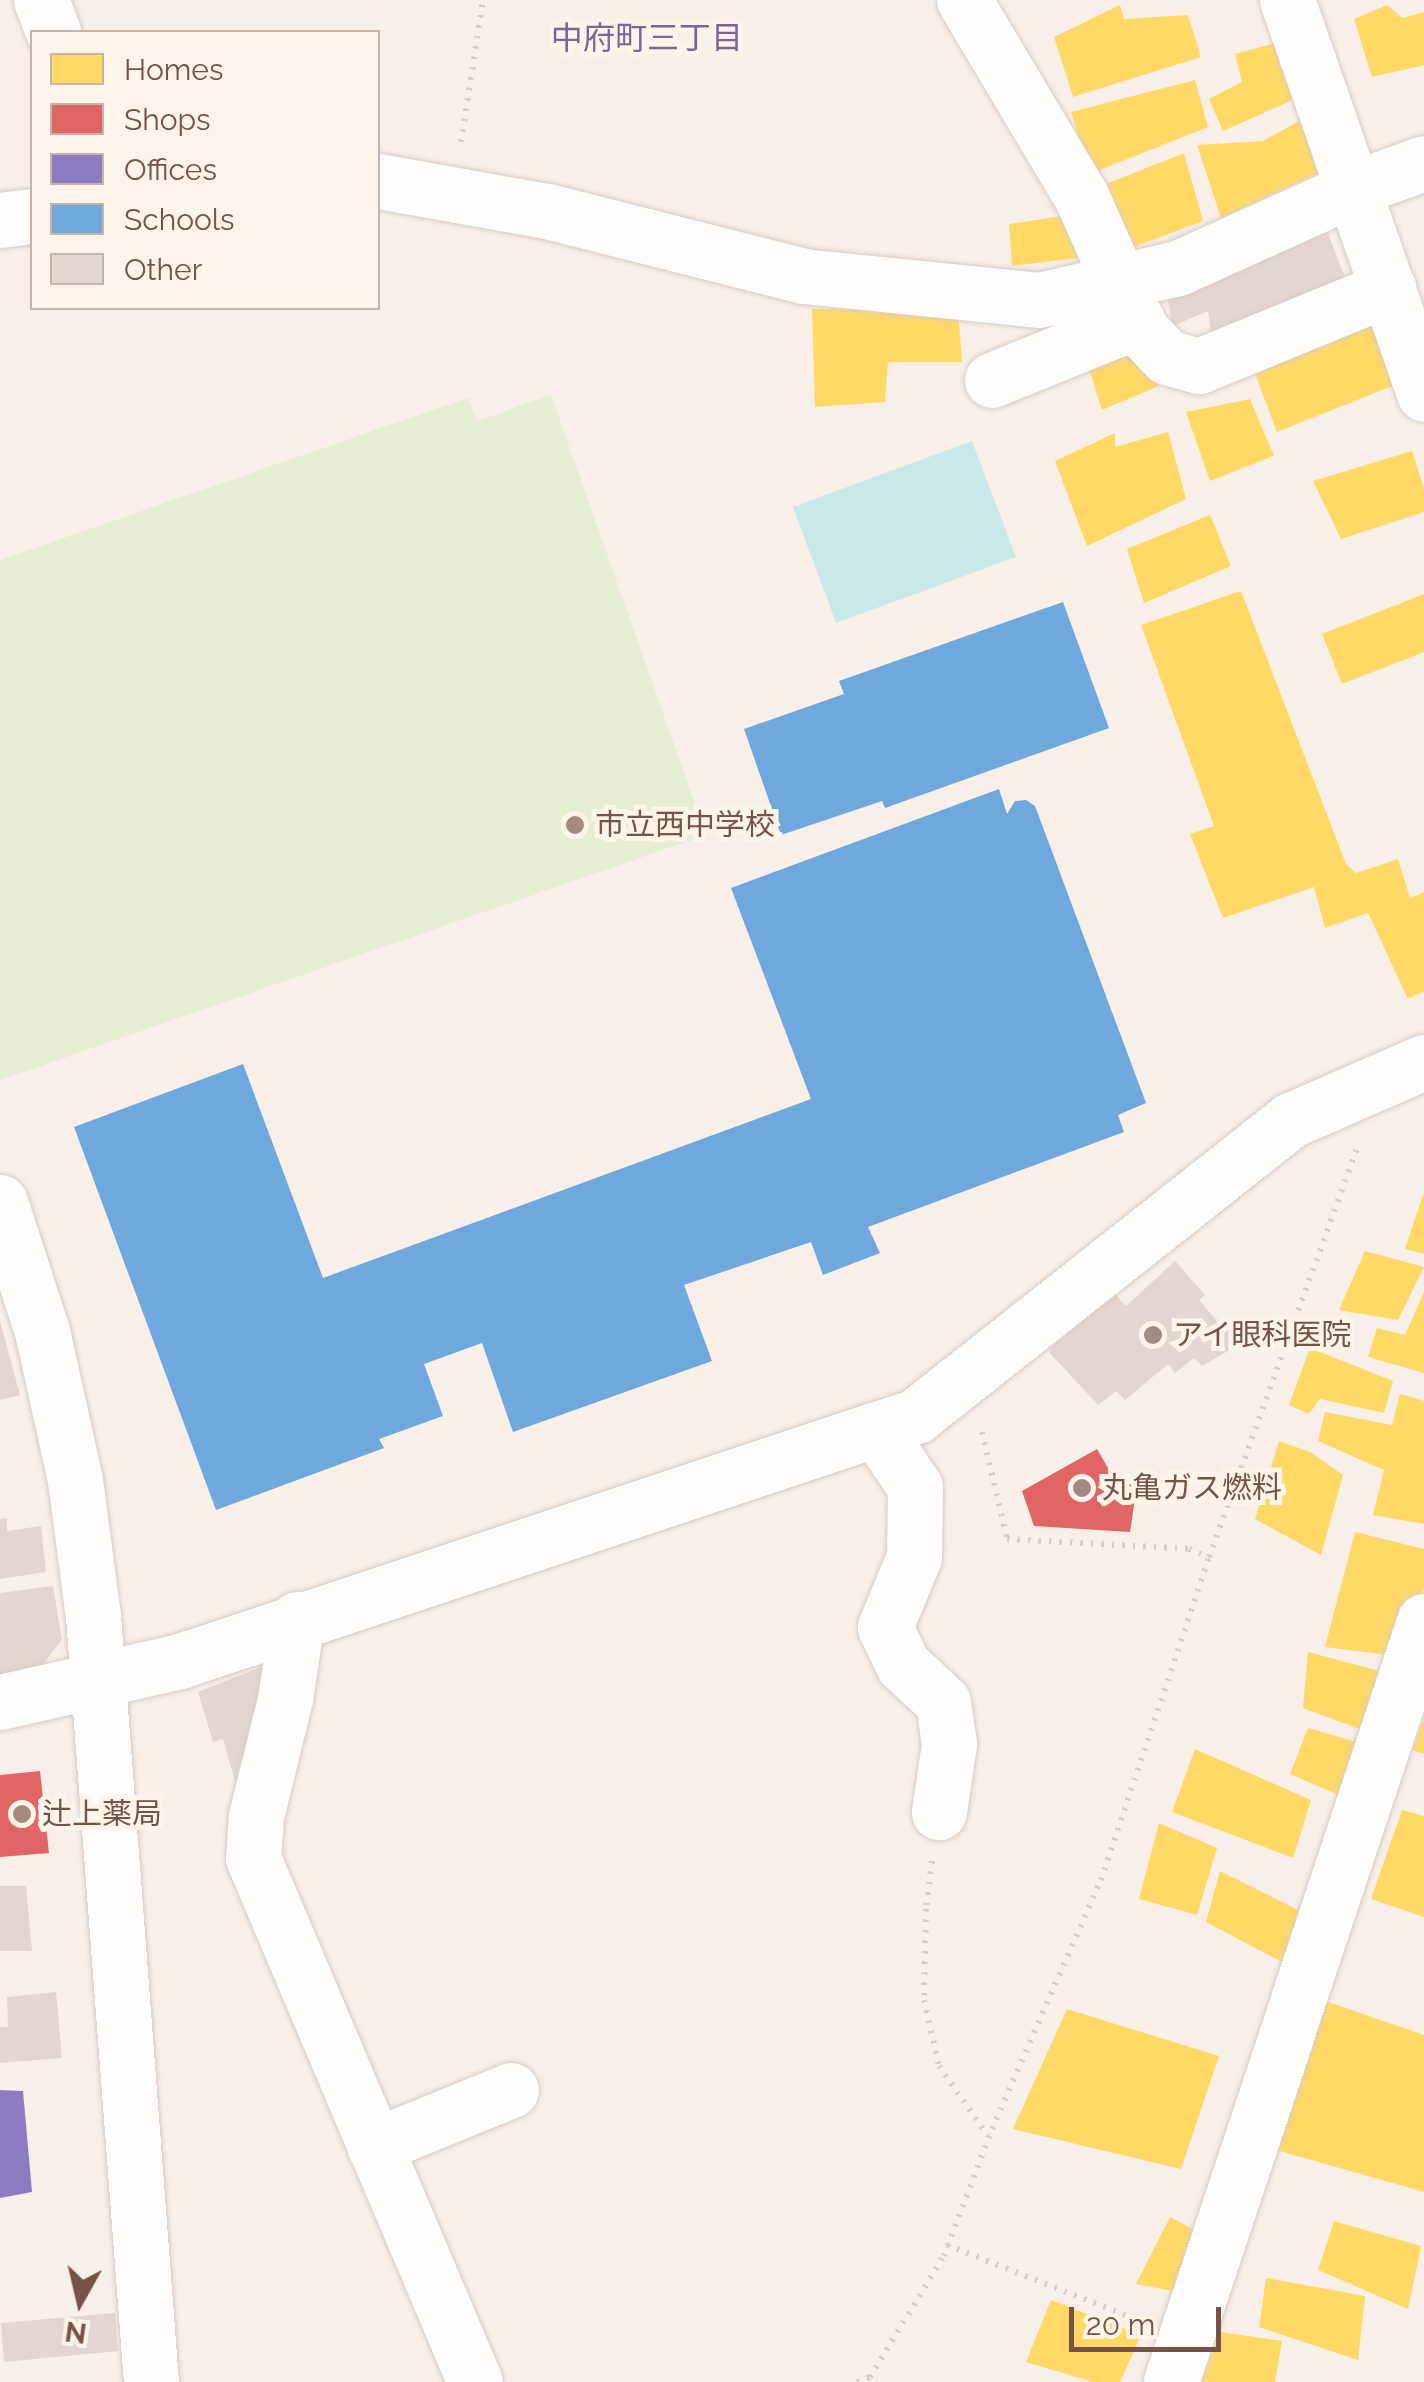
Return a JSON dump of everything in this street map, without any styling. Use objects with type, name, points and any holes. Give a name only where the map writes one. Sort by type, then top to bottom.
[{"type":"street","points":[[42,0],[52,30]]},
{"type":"street","points":[[964,0],[1082,198],[1129,301],[1167,356],[1199,366],[1388,288]]},
{"type":"street","points":[[1287,0],[1424,394]]},
{"type":"street","points":[[992,380],[1178,268],[1355,188],[1424,163]]},
{"type":"street","points":[[380,181],[547,211],[803,276],[1040,300],[1129,301]]},
{"type":"street","points":[[0,220],[30,216]]},
{"type":"street","points":[[0,1702],[180,1661],[916,1416],[1291,1120],[1424,1062]]},
{"type":"street","points":[[0,1202],[42,1331],[75,1480],[93,1616],[151,2382]]},
{"type":"street","points":[[876,1429],[915,1487],[914,1556],[885,1628],[903,1665],[943,1702],[950,1744],[939,1812]]},
{"type":"street","points":[[297,1619],[285,1699],[253,1832],[252,1858],[474,2382]]},
{"type":"street","points":[[1178,2361],[1258,2108],[1424,1620]]},
{"type":"street","points":[[374,2146],[511,2090]]},
{"type":"path","points":[[452,194],[483,0]]},
{"type":"path","points":[[857,2382],[870,2378],[948,2246],[989,2137],[1100,1880],[1209,1557],[1358,1146],[1373,1084]]},
{"type":"path","points":[[950,1389],[980,1426],[1006,1539],[1190,1549],[1209,1557]]},
{"type":"path","points":[[939,1812],[926,1909],[924,2000],[939,2066],[989,2137]]},
{"type":"path","points":[[948,2246],[1178,2361]]},
{"type":"green space","points":[[551,395],[706,835],[0,1080],[0,560],[468,398],[477,421]]},
{"type":"water","points":[[972,441],[1016,557],[836,623],[793,507]]},
{"type":"building: Homes","points":[[1120,5],[1124,19],[1188,15],[1201,57],[1073,97],[1054,37]]},
{"type":"building: Homes","points":[[1387,5],[1403,18],[1424,12],[1424,65],[1372,77],[1354,19]]},
{"type":"building: Homes","points":[[1283,41],[1297,98],[1223,131],[1209,99],[1242,82],[1235,54]]},
{"type":"building: Homes","points":[[1195,80],[1208,127],[1090,174],[1071,112]]},
{"type":"building: Homes","points":[[1301,120],[1318,173],[1221,218],[1197,145],[1263,141]]},
{"type":"building: Homes","points":[[1184,153],[1203,221],[1128,249],[1101,186]]},
{"type":"building: Homes","points":[[1076,214],[1094,256],[1012,266],[1009,224]]},
{"type":"building: Homes","points":[[1366,307],[1395,385],[1277,432],[1246,350]]},
{"type":"building: Homes","points":[[812,309],[958,311],[962,362],[888,362],[885,402],[815,407]]},
{"type":"building: Homes","points":[[1148,346],[1159,386],[1102,410],[1085,356]]},
{"type":"building: Homes","points":[[1250,399],[1274,456],[1210,481],[1186,412]]},
{"type":"building: Homes","points":[[1168,432],[1186,499],[1087,546],[1055,461],[1115,433],[1115,447]]},
{"type":"building: Homes","points":[[1412,451],[1424,488],[1424,512],[1341,539],[1313,481]]},
{"type":"building: Homes","points":[[1210,515],[1231,566],[1144,603],[1127,549]]},
{"type":"building: Homes","points":[[1241,591],[1346,864],[1356,873],[1398,859],[1410,898],[1424,892],[1424,991],[1408,999],[1368,913],[1325,928],[1314,887],[1223,918],[1190,834],[1214,826],[1141,625]]},
{"type":"building: Homes","points":[[1424,594],[1424,652],[1342,684],[1322,634]]},
{"type":"building: Homes","points":[[1424,1195],[1424,1254],[1405,1249]]},
{"type":"building: Homes","points":[[1365,1251],[1424,1267],[1398,1320],[1339,1310]]},
{"type":"building: Homes","points":[[1424,1292],[1424,1373],[1368,1357],[1377,1328],[1405,1335]]},
{"type":"building: Homes","points":[[1310,1348],[1393,1381],[1384,1413],[1320,1399],[1309,1414],[1289,1405]]},
{"type":"building: Homes","points":[[1400,1394],[1424,1401],[1424,1524],[1373,1515],[1384,1470],[1318,1441],[1325,1412],[1392,1425]]},
{"type":"building: Homes","points":[[1279,1441],[1310,1452],[1343,1475],[1321,1555],[1255,1519]]},
{"type":"building: Homes","points":[[1355,1532],[1424,1549],[1424,1588],[1404,1657],[1325,1647]]},
{"type":"building: Homes","points":[[1308,1652],[1387,1673],[1362,1730],[1303,1708]]},
{"type":"building: Homes","points":[[1424,1719],[1424,1754],[1412,1750]]},
{"type":"building: Homes","points":[[1308,1728],[1367,1745],[1348,1799],[1290,1774]]},
{"type":"building: Homes","points":[[1195,1749],[1311,1800],[1293,1858],[1172,1812]]},
{"type":"building: Homes","points":[[1402,1810],[1424,1816],[1424,1917],[1371,1899]]},
{"type":"building: Homes","points":[[1159,1823],[1217,1848],[1197,1915],[1139,1899]]},
{"type":"building: Homes","points":[[1220,1871],[1308,1915],[1284,1963],[1206,1922]]},
{"type":"building: Homes","points":[[1314,1997],[1424,2035],[1424,2192],[1266,2147]]},
{"type":"building: Homes","points":[[1067,2009],[1219,2056],[1181,2169],[1013,2129]]},
{"type":"building: Homes","points":[[1170,2217],[1204,2235],[1183,2293],[1136,2284]]},
{"type":"building: Homes","points":[[1334,2221],[1421,2246],[1408,2309],[1318,2270]]},
{"type":"building: Homes","points":[[1266,2278],[1365,2296],[1358,2360],[1259,2327]]},
{"type":"building: Homes","points":[[1051,2300],[1141,2335],[1120,2382],[1093,2382],[1026,2362]]},
{"type":"building: Homes","points":[[1220,2332],[1282,2341],[1275,2382],[1201,2382]]},
{"type":"building: Shops","name":"丸亀ガス燃料","points":[[1097,1449],[1116,1482],[1137,1485],[1130,1532],[1034,1526],[1022,1491]]},
{"type":"building: Shops","name":"辻上薬局","points":[[40,1771],[49,1853],[0,1857],[0,1775]]},
{"type":"building: Offices","points":[[0,2090],[23,2091],[32,2192],[0,2198]]},
{"type":"building: Schools","points":[[1063,602],[1109,728],[885,808],[882,801],[781,835],[744,729],[844,694],[839,681]]},
{"type":"building: Schools","points":[[999,789],[1007,814],[1015,801],[1026,800],[1035,806],[1146,1103],[1118,1115],[1124,1132],[868,1227],[880,1253],[823,1275],[811,1242],[684,1285],[712,1361],[513,1432],[482,1343],[424,1364],[443,1416],[379,1439],[384,1448],[216,1510],[74,1127],[243,1064],[323,1278],[811,1099],[731,888]]},
{"type":"building: Other","points":[[1326,228],[1349,288],[1212,341],[1208,311],[1173,326],[1165,286]]},
{"type":"building: Other","name":"アイ眼科医院","points":[[1175,1261],[1205,1295],[1199,1300],[1225,1330],[1231,1325],[1245,1341],[1202,1366],[1194,1358],[1175,1373],[1168,1364],[1125,1400],[1116,1391],[1098,1405],[1048,1351],[1114,1293],[1126,1306]]},
{"type":"building: Other","points":[[0,1321],[20,1395],[0,1400]]},
{"type":"building: Other","points":[[7,1518],[7,1531],[41,1526],[46,1572],[0,1579],[0,1519]]},
{"type":"building: Other","points":[[53,1586],[62,1640],[42,1665],[0,1674],[0,1593]]},
{"type":"building: Other","points":[[276,1661],[265,1727],[248,1731],[257,1757],[236,1785],[223,1739],[213,1742],[198,1692]]},
{"type":"building: Other","points":[[0,1886],[26,1886],[32,1951],[0,1951]]},
{"type":"building: Other","points":[[56,1992],[62,2058],[0,2063],[0,2027],[8,2027],[7,1997]]},
{"type":"building: Other","points":[[115,2313],[118,2351],[4,2362],[1,2323]]},
{"type":"place","name":"市立西中学校","points":[[575,825]]},
{"type":"place","name":"アイ眼科医院","points":[[1153,1335]]},
{"type":"place","name":"丸亀ガス燃料","points":[[1082,1488]]},
{"type":"place","name":"辻上薬局","points":[[22,1814]]},
{"type":"district","name":"中府町三丁目","points":[[647,38]]}]
